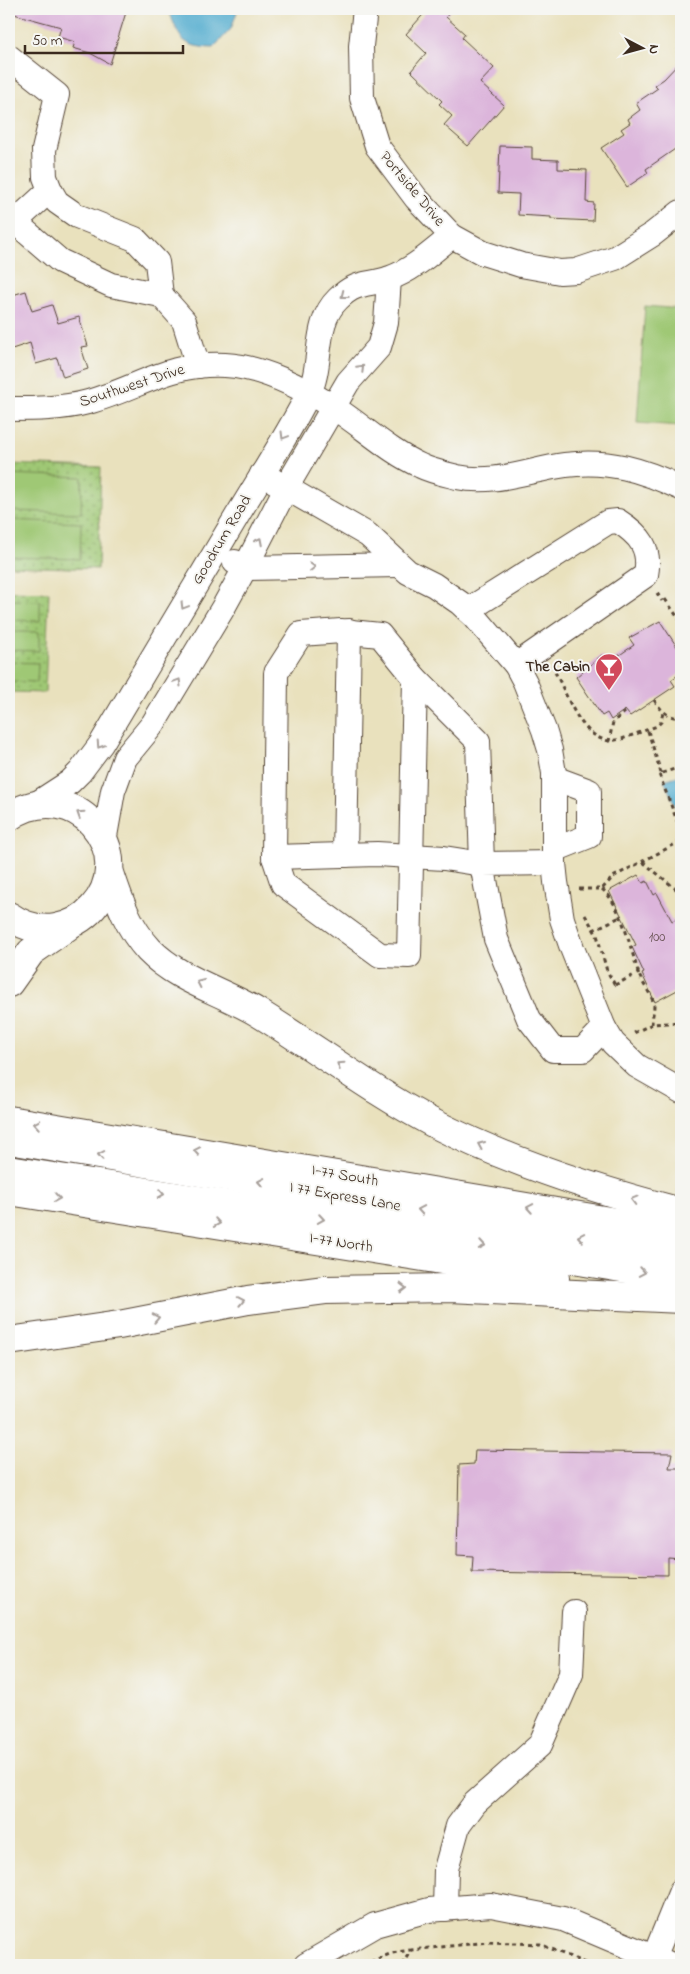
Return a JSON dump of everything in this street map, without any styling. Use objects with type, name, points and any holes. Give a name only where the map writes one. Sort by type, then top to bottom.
[{"type":"main road","points":[[9,816],[23,808],[36,804],[64,806],[77,811],[98,830],[108,856],[109,870],[107,884],[93,908],[32,952],[9,982]]},
{"type":"main road","points":[[109,870],[121,908],[130,926],[150,950],[174,970],[253,1010],[401,1104],[465,1138],[584,1186],[681,1212]]},
{"type":"main road","points":[[9,916],[29,927],[43,929],[70,925]]},
{"type":"main road","name":"I-77 South","points":[[9,1120],[681,1233]]},
{"type":"main road","name":"I 77 Express Lane","points":[[9,1140],[681,1253]]},
{"type":"main road","name":"I 77 Express Lane","points":[[9,1170],[464,1242],[678,1292]]},
{"type":"main road","name":"I-77 North","points":[[9,1190],[432,1257],[678,1292]]},
{"type":"main road","points":[[9,1341],[119,1325],[286,1294],[345,1289],[450,1288],[678,1292]]},
{"type":"main road","points":[[9,1354],[119,1325]]},
{"type":"street","name":"Portside Drive","points":[[365,9],[361,46],[362,98],[377,146],[416,198],[452,236],[483,253],[521,265],[560,272],[576,271],[615,258],[653,234],[681,212]]},
{"type":"street","points":[[9,57],[57,95],[44,150],[45,177],[57,202],[77,216],[135,239],[157,262],[160,295]]},
{"type":"street","points":[[50,190],[12,220],[60,261],[111,285],[160,295],[184,321],[198,366]]},
{"type":"street","name":"Goodrum Road","points":[[36,804],[70,782],[92,758],[216,552],[309,394],[316,368],[321,332],[330,308],[338,299],[357,286],[389,279],[407,270],[452,236]]},
{"type":"street","name":"Goodrum Road","points":[[104,842],[112,792],[125,758],[153,724],[245,568],[286,488],[348,382],[379,347],[386,323],[389,279]]},
{"type":"street","name":"Southwest Drive","points":[[9,410],[61,408],[89,402],[168,371],[198,366],[225,365],[250,369],[279,378],[333,408],[404,458],[423,467],[458,477],[494,480],[564,465],[586,463],[630,468],[650,474],[681,488]]},
{"type":"street","points":[[262,474],[368,535],[380,544],[398,565],[434,585],[468,610],[516,665],[525,682],[544,730],[554,775],[554,856],[562,919],[572,948],[604,1028],[613,1043],[637,1066],[681,1091]]},
{"type":"street","points":[[468,610],[608,522],[618,521],[633,531],[645,548],[649,561],[646,575],[516,665]]},
{"type":"street","points":[[216,552],[245,568],[398,565]]},
{"type":"street","points":[[345,855],[349,632]]},
{"type":"street","points":[[415,678],[409,956],[380,955],[283,884],[274,858],[276,673],[301,634],[349,632],[380,635],[415,678],[478,741],[482,864],[496,939],[529,1019],[552,1050],[583,1050],[604,1028]]},
{"type":"street","points":[[274,858],[377,854],[444,858],[482,864],[554,856],[589,836],[589,791],[554,775]]},
{"type":"street","points":[[445,1909],[446,1869],[458,1826],[475,1803],[540,1745],[568,1683],[571,1674],[574,1612]]},
{"type":"street","points":[[306,1965],[375,1925],[429,1910],[491,1905],[563,1919],[659,1963],[681,1890]]},
{"type":"path","points":[[665,599],[681,622]]},
{"type":"path","points":[[555,672],[584,725],[593,735],[611,741],[648,731],[661,722],[663,712]]},
{"type":"path","points":[[654,700],[663,712],[675,718],[681,718]]},
{"type":"path","points":[[611,741],[613,722],[625,712]]},
{"type":"path","points":[[648,731],[661,773],[659,774],[681,831]]},
{"type":"path","points":[[661,773],[681,767]]},
{"type":"path","points":[[584,890],[602,889],[613,877],[681,841]]},
{"type":"path","points":[[643,862],[681,893]]},
{"type":"path","points":[[578,889],[578,895]]},
{"type":"path","points":[[602,889],[609,896],[629,936],[630,950],[647,991]]},
{"type":"path","points":[[583,914],[594,930],[613,985],[638,973],[654,1004],[652,1024]]},
{"type":"path","points":[[587,933],[618,918],[625,932]]},
{"type":"path","points":[[630,1036],[652,1024],[681,1022]]},
{"type":"path","points":[[363,1965],[392,1953],[489,1942],[540,1944],[589,1965]]},
{"type":"path","points":[[402,1965],[411,1950]]},
{"type":"green space","points":[[645,306],[681,309],[681,426],[637,423]]},
{"type":"green space","points":[[9,464],[101,467],[98,569],[9,566]]},
{"type":"green space","points":[[9,474],[82,477],[81,513],[9,511]]},
{"type":"green space","points":[[9,520],[81,523],[80,559],[9,557]]},
{"type":"green space","points":[[9,591],[49,592],[45,693],[9,692]]},
{"type":"green space","points":[[9,600],[40,601],[40,621],[9,620]]},
{"type":"green space","points":[[9,632],[39,632],[39,651],[9,650]]},
{"type":"green space","points":[[9,662],[38,663],[37,682],[9,681]]},
{"type":"water","points":[[168,9],[238,9],[231,29],[213,48],[193,45],[182,39]]},
{"type":"water","points":[[681,775],[681,818],[664,780]]},
{"type":"building","points":[[15,9],[127,9],[110,64],[90,53],[73,48],[75,42],[58,37],[61,27],[14,14]]},
{"type":"building","points":[[428,9],[452,9],[446,17],[465,34],[462,38],[494,68],[480,83],[504,105],[468,146],[444,125],[452,116],[439,104],[442,101],[411,71],[426,53],[406,34]]},
{"type":"building","points":[[681,61],[681,145],[646,169],[648,173],[627,187],[601,148],[624,133],[621,129],[630,123],[628,119],[640,110],[636,103],[658,88],[655,85],[664,79]]},
{"type":"building","points":[[500,146],[532,147],[532,159],[558,160],[558,169],[587,170],[586,202],[594,203],[593,221],[518,215],[519,194],[498,193]]},
{"type":"building","points":[[26,291],[32,311],[52,305],[58,323],[79,317],[88,346],[81,347],[88,369],[63,377],[57,358],[36,364],[30,343],[9,350],[9,296]]},
{"type":"building","points":[[660,621],[681,653],[681,673],[671,680],[675,686],[630,716],[625,710],[611,720],[607,713],[602,716],[576,677],[602,655],[608,663],[634,645],[629,638]]},
{"type":"building","points":[[638,875],[643,883],[647,881],[654,895],[657,893],[672,921],[676,919],[681,929],[681,988],[655,1002],[632,947],[636,945],[609,891]]},
{"type":"building","points":[[475,1450],[672,1453],[669,1468],[681,1468],[681,1559],[668,1558],[668,1575],[472,1572],[473,1556],[457,1555],[459,1465],[474,1464]]},
{"type":"place","name":"The Cabin","points":[[609,691]]}]
